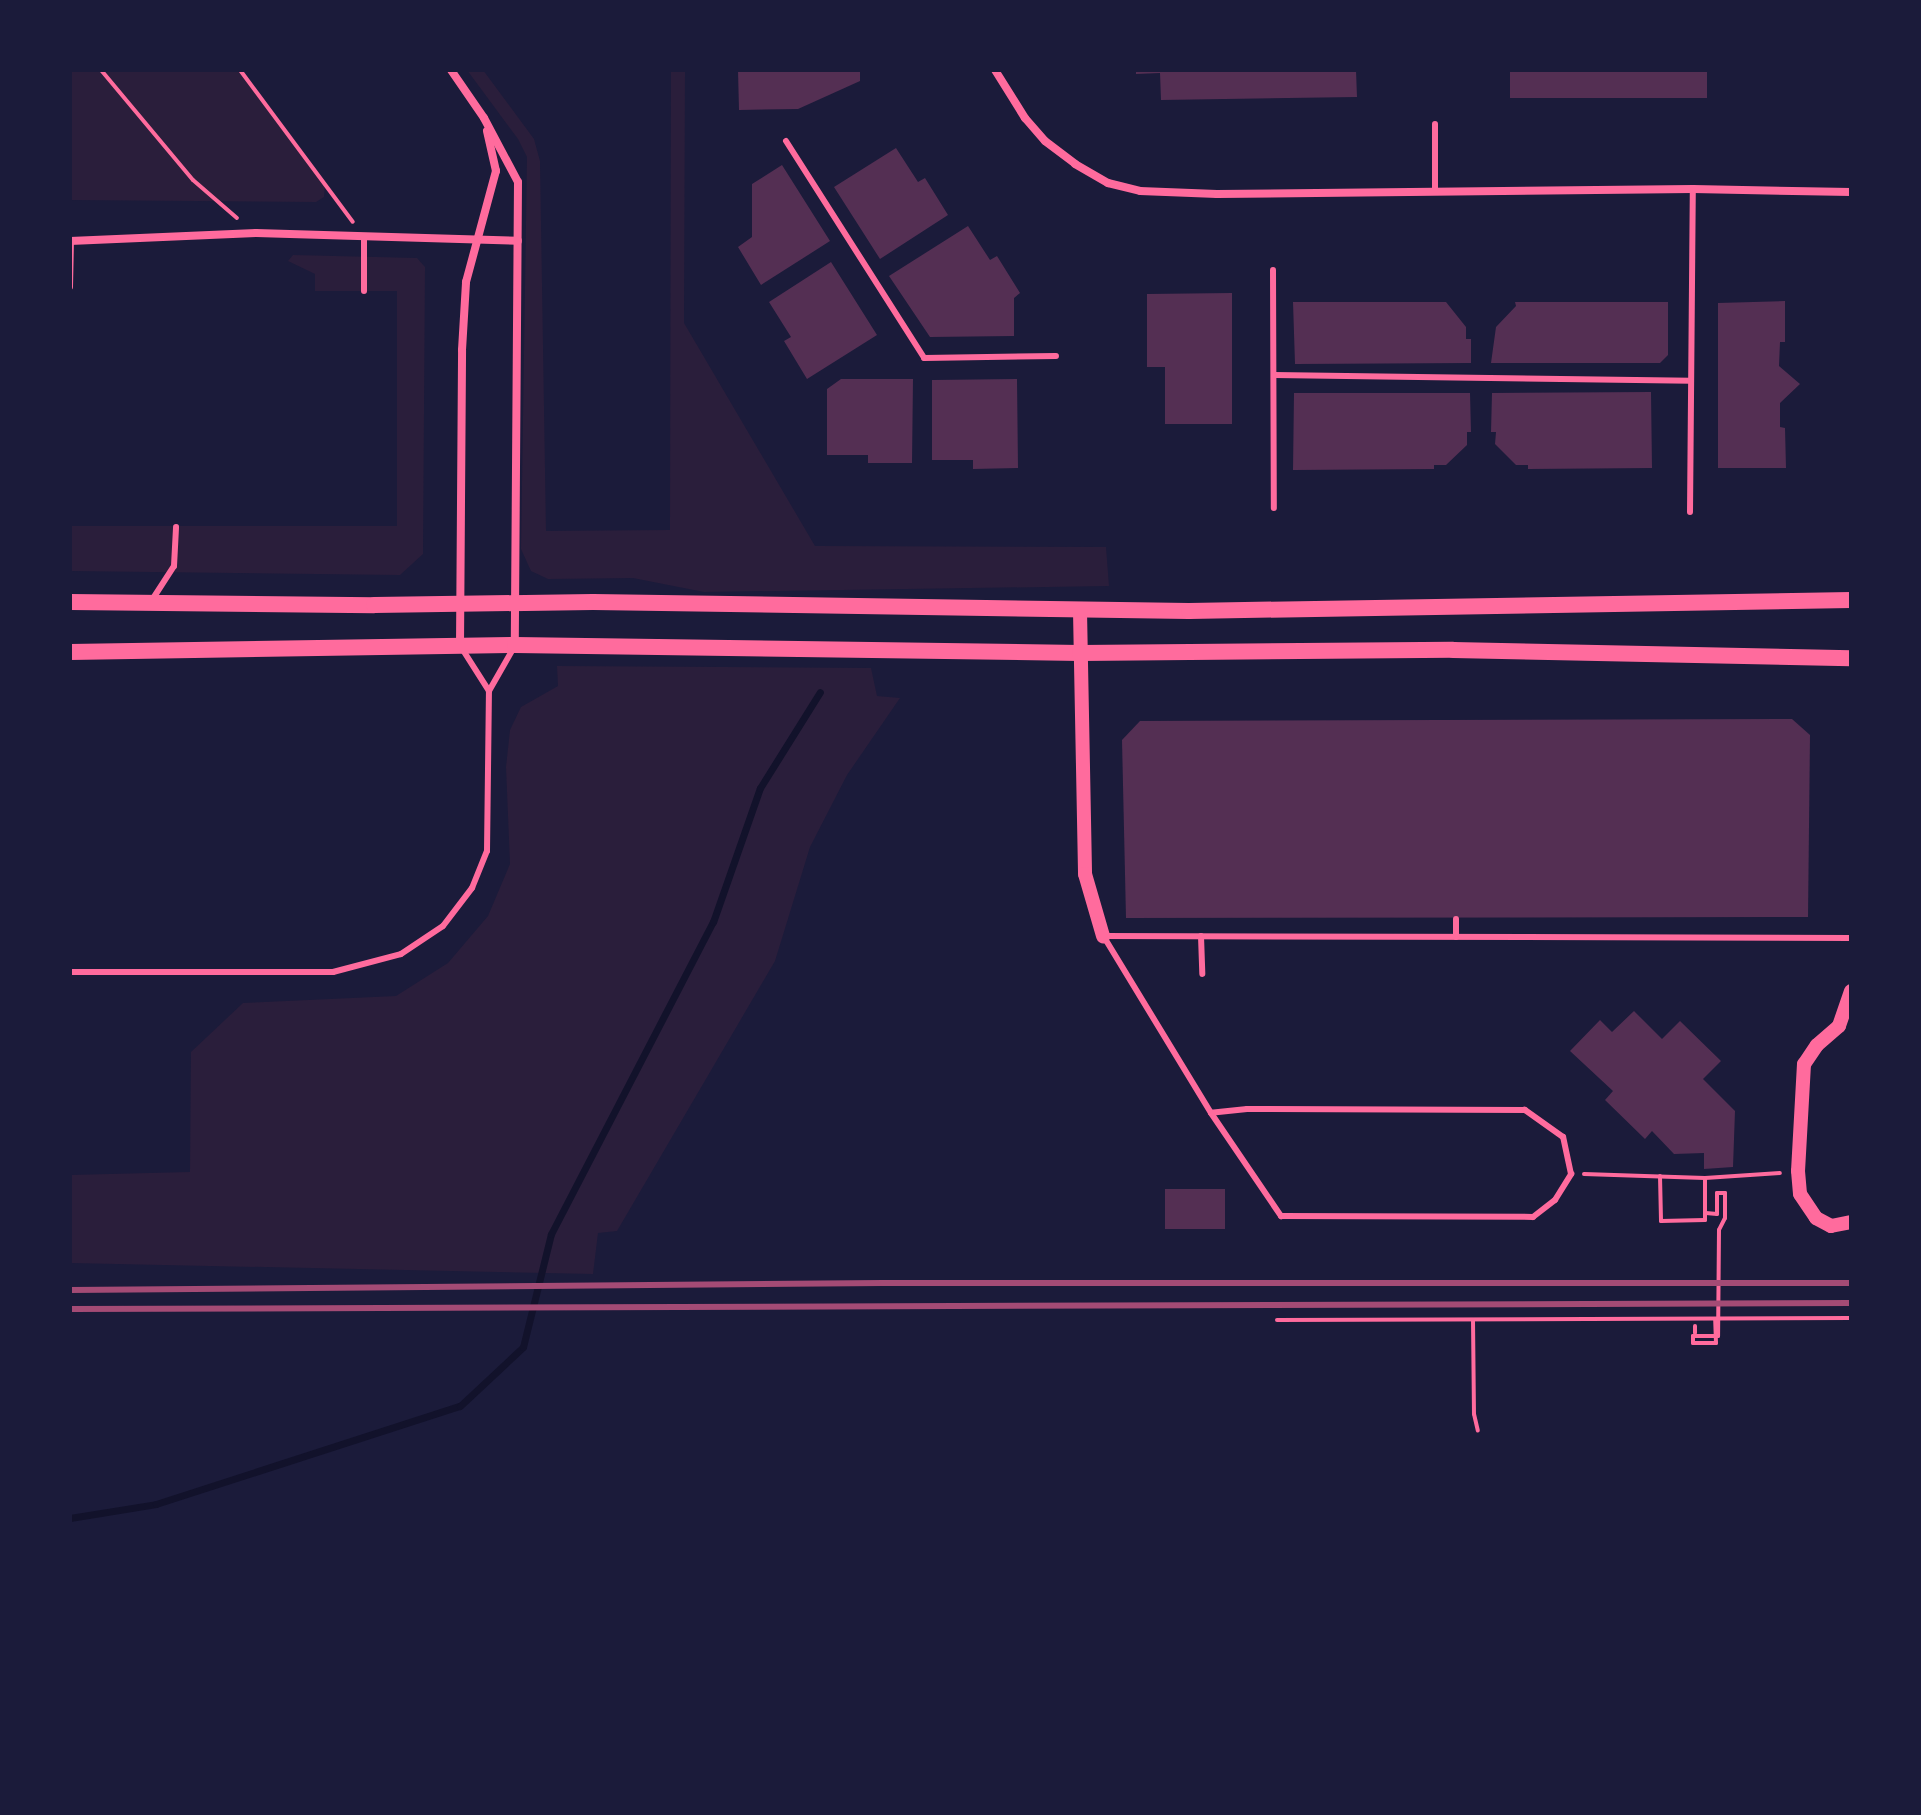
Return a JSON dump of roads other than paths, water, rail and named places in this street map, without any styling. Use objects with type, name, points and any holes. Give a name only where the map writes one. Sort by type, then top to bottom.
[{"type":"main road","points":[[70,602],[902,606],[1080,611],[1851,600]]},
{"type":"main road","points":[[70,652],[515,645],[1080,653],[1453,650],[1851,658]]},
{"type":"street","points":[[451,70],[484,118],[518,182],[515,645]]},
{"type":"street","points":[[995,70],[1025,118],[1045,141],[1108,183],[1171,193],[1693,189],[1851,192]]},
{"type":"street","points":[[460,646],[462,350],[466,282],[496,171],[484,118]]},
{"type":"street","points":[[70,241],[256,233],[518,241]]},
{"type":"street","points":[[1080,611],[1085,874],[1103,936]]},
{"type":"street","points":[[1851,991],[1839,1026],[1817,1045],[1804,1064],[1798,1171],[1800,1194],[1816,1218],[1831,1226],[1851,1222]]},
{"type":"lane","points":[[1435,124],[1435,190]]},
{"type":"lane","points":[[786,141],[924,358],[1056,356]]},
{"type":"lane","points":[[1690,512],[1693,189]]},
{"type":"lane","points":[[364,237],[364,291]]},
{"type":"lane","points":[[70,241],[70,287]]},
{"type":"lane","points":[[1273,270],[1274,508]]},
{"type":"lane","points":[[1274,375],[1691,381]]},
{"type":"lane","points":[[149,604],[174,566],[176,527]]},
{"type":"lane","points":[[70,972],[333,972],[401,954],[443,926],[472,888],[487,851],[489,691],[515,645]]},
{"type":"lane","points":[[460,646],[489,691]]},
{"type":"lane","points":[[1456,919],[1456,937]]},
{"type":"lane","points":[[1103,936],[1851,938]]},
{"type":"lane","points":[[1103,936],[1211,1113],[1281,1216],[1533,1217],[1555,1200],[1571,1174],[1563,1137],[1547,1122],[1525,1110],[1247,1109],[1211,1113]]},
{"type":"lane","points":[[1201,936],[1202,974]]},
{"type":"waterway","points":[[70,1518],[156,1504],[460,1406],[523,1347],[551,1234],[713,922],[760,788],[820,692]]},
{"type":"railway","points":[[70,1290],[883,1283],[1851,1283]]},
{"type":"railway","points":[[70,1309],[1851,1303]]}]
